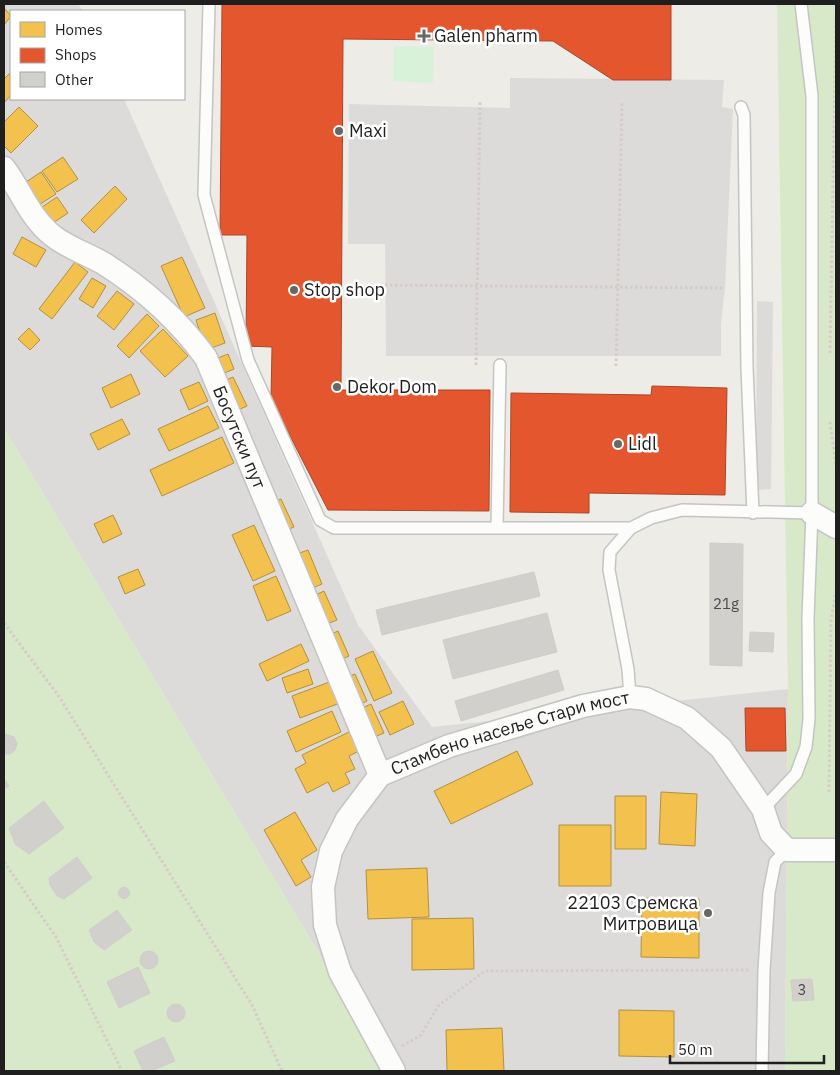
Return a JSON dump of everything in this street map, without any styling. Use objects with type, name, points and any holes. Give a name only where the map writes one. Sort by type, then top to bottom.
[{"type":"street","name":"Босутски пут","points":[[4,168],[24,202],[53,236],[103,264],[160,304],[177,321],[206,358],[380,775]]},
{"type":"street","points":[[812,514],[836,527]]},
{"type":"street","name":"Стамбено насеље Стари мост","points":[[390,1064],[340,972],[325,925],[322,887],[331,851],[347,818],[380,775],[449,746],[583,706],[630,697],[646,699],[674,710],[702,730],[721,748],[763,809],[771,832],[788,850]]},
{"type":"street","points":[[788,850],[836,850]]},
{"type":"lane","points":[[209,4],[204,195],[248,360],[320,520],[334,528],[631,528]]},
{"type":"lane","points":[[763,809],[796,774],[806,747],[809,719],[808,618],[812,514],[812,96],[801,4]]},
{"type":"lane","points":[[741,107],[744,115],[747,368],[753,513]]},
{"type":"lane","points":[[497,528],[500,365]]},
{"type":"lane","points":[[630,697],[628,670],[609,570],[610,552],[631,528],[651,518],[682,510],[753,513],[785,511],[812,514]]},
{"type":"lane","points":[[762,1071],[764,970],[769,892],[775,862],[788,850]]},
{"type":"path","points":[[830,358],[836,17]]},
{"type":"path","points":[[476,365],[480,102]]},
{"type":"path","points":[[616,366],[622,103]]},
{"type":"path","points":[[375,284],[725,288]]},
{"type":"path","points":[[829,418],[836,465]]},
{"type":"path","points":[[829,792],[831,620],[836,591]]},
{"type":"path","points":[[4,623],[58,695],[252,1005],[282,1071]]},
{"type":"path","points":[[4,862],[56,937],[122,1071]]},
{"type":"path","points":[[390,1064],[421,1035],[439,1005],[485,971],[764,970]]},
{"type":"shaded area","points":[[4,4],[78,4],[82,10],[10,10],[10,100],[124,100],[358,625],[432,727],[788,689],[785,1071],[379,1071],[323,960],[4,428]]},
{"type":"shaded area","points":[[510,78],[724,80],[722,107],[733,109],[725,288],[721,324],[721,356],[386,356],[385,244],[348,244],[349,104],[510,108]]},
{"type":"shaded area","points":[[757,301],[773,302],[771,489],[756,490]]},
{"type":"green space","points":[[777,4],[836,4],[836,1071],[785,1071],[788,688]]},
{"type":"green space","points":[[394,46],[434,47],[433,83],[393,81]]},
{"type":"green space","points":[[4,428],[323,960],[379,1071],[4,1071]]},
{"type":"building: Homes","points":[[4,8],[10,17],[4,25]]},
{"type":"building: Homes","points":[[10,73],[10,96],[4,103],[4,79]]},
{"type":"building: Homes","points":[[19,107],[38,126],[11,153],[4,146],[4,122]]},
{"type":"building: Homes","points":[[63,157],[78,179],[57,192],[42,171]]},
{"type":"building: Homes","points":[[41,172],[56,194],[34,208],[20,186]]},
{"type":"building: Homes","points":[[115,186],[127,199],[94,233],[81,220]]},
{"type":"building: Homes","points":[[57,197],[68,213],[47,227],[36,211]]},
{"type":"building: Homes","points":[[22,237],[46,250],[36,267],[13,254]]},
{"type":"building: Homes","points":[[182,257],[205,308],[184,317],[161,266]]},
{"type":"building: Homes","points":[[75,262],[88,272],[52,319],[39,309]]},
{"type":"building: Homes","points":[[92,278],[106,286],[93,308],[79,299]]},
{"type":"building: Homes","points":[[117,291],[134,304],[114,330],[97,316]]},
{"type":"building: Homes","points":[[215,313],[225,343],[206,350],[196,320]]},
{"type":"building: Homes","points":[[147,314],[159,326],[129,358],[117,346]]},
{"type":"building: Homes","points":[[29,328],[40,340],[30,350],[18,339]]},
{"type":"building: Homes","points":[[163,329],[188,356],[165,377],[140,351]]},
{"type":"building: Homes","points":[[228,354],[234,369],[220,375],[213,360]]},
{"type":"building: Homes","points":[[131,374],[140,394],[111,408],[102,388]]},
{"type":"building: Homes","points":[[233,377],[247,406],[234,412],[220,383]]},
{"type":"building: Homes","points":[[199,382],[208,401],[189,410],[180,390]]},
{"type":"building: Homes","points":[[208,406],[219,428],[169,451],[158,429]]},
{"type":"building: Homes","points":[[122,419],[130,434],[98,450],[90,434]]},
{"type":"building: Homes","points":[[222,437],[234,463],[162,496],[150,470]]},
{"type":"building: Homes","points":[[281,499],[294,527],[285,531],[272,503]]},
{"type":"building: Homes","points":[[113,515],[122,534],[103,543],[94,524]]},
{"type":"building: Homes","points":[[254,525],[275,571],[253,581],[232,535]]},
{"type":"building: Homes","points":[[308,550],[322,584],[308,590],[294,555]]},
{"type":"building: Homes","points":[[138,569],[145,585],[125,594],[118,577]]},
{"type":"building: Homes","points":[[276,576],[291,611],[267,621],[253,586]]},
{"type":"building: Homes","points":[[324,591],[337,620],[322,626],[309,598]]},
{"type":"building: Homes","points":[[338,631],[349,656],[336,662],[325,637]]},
{"type":"building: Homes","points":[[301,644],[309,661],[267,681],[259,664]]},
{"type":"building: Homes","points":[[373,651],[392,693],[374,701],[355,659]]},
{"type":"building: Homes","points":[[308,669],[313,684],[287,693],[282,678]]},
{"type":"building: Homes","points":[[355,674],[367,701],[355,707],[343,679]]},
{"type":"building: Homes","points":[[332,681],[340,703],[300,718],[292,696]]},
{"type":"building: Homes","points":[[403,701],[414,724],[390,735],[379,712]]},
{"type":"building: Homes","points":[[371,704],[384,733],[372,738],[358,710]]},
{"type":"building: Homes","points":[[332,711],[341,732],[296,752],[287,731]]},
{"type":"building: Homes","points":[[351,731],[361,750],[349,756],[355,769],[345,773],[350,783],[333,792],[328,782],[307,793],[295,769],[306,763],[302,755]]},
{"type":"building: Homes","points":[[517,751],[533,784],[451,824],[434,791]]},
{"type":"building: Homes","points":[[661,792],[697,794],[695,846],[659,844]]},
{"type":"building: Homes","points":[[615,796],[646,796],[646,849],[615,849]]},
{"type":"building: Homes","points":[[295,812],[317,850],[301,860],[311,877],[296,886],[264,830]]},
{"type":"building: Homes","points":[[559,825],[611,825],[611,886],[559,886]]},
{"type":"building: Homes","points":[[427,868],[429,917],[368,919],[366,870]]},
{"type":"building: Homes","points":[[642,898],[699,899],[699,958],[641,957]]},
{"type":"building: Homes","points":[[473,918],[474,969],[412,970],[412,919]]},
{"type":"building: Homes","points":[[619,1010],[674,1011],[674,1057],[619,1056]]},
{"type":"building: Homes","points":[[502,1028],[504,1071],[447,1071],[446,1030]]},
{"type":"building: Shops","name":"Stop shop","points":[[222,4],[671,4],[671,80],[613,80],[553,41],[343,39],[341,390],[490,390],[489,511],[328,510],[271,399],[272,347],[246,346],[247,235],[220,235]]},
{"type":"building: Shops","name":"Lidl","points":[[652,386],[727,388],[725,495],[589,493],[589,513],[510,512],[511,393],[651,395]]},
{"type":"building: Shops","points":[[745,708],[785,708],[786,751],[746,751]]},
{"type":"building: Other","points":[[710,543],[743,544],[742,666],[710,665]]},
{"type":"building: Other","points":[[534,572],[540,596],[382,635],[376,610]]},
{"type":"building: Other","points":[[547,613],[557,652],[453,679],[443,640]]},
{"type":"building: Other","points":[[750,632],[774,633],[773,652],[749,651]]},
{"type":"building: Other","points":[[558,670],[564,690],[461,721],[455,701]]},
{"type":"building: Other","points":[[5,734],[14,737],[17,743],[15,750],[10,754],[4,754]]},
{"type":"building: Other","points":[[4,779],[9,786],[4,789]]},
{"type":"building: Other","points":[[44,801],[64,828],[29,854],[15,844],[9,828]]},
{"type":"building: Other","points":[[77,857],[92,878],[64,899],[57,896],[50,885],[49,878]]},
{"type":"building: Other","points":[[124,887],[130,893],[124,899],[118,893]]},
{"type":"building: Other","points":[[117,910],[132,930],[104,950],[94,942],[89,930]]},
{"type":"building: Other","points":[[149,951],[155,954],[158,960],[155,966],[149,969],[143,966],[140,960],[143,954]]},
{"type":"building: Other","points":[[138,967],[150,993],[119,1008],[107,982]]},
{"type":"building: Other","points":[[812,979],[814,1000],[793,1001],[791,980]]},
{"type":"building: Other","points":[[176,1004],[182,1007],[185,1013],[182,1019],[176,1022],[170,1019],[167,1013],[170,1007]]},
{"type":"building: Other","points":[[164,1037],[175,1061],[151,1071],[143,1071],[134,1051]]},
{"type":"place","name":"Galen pharm","points":[[424,36]]},
{"type":"place","name":"Maxi","points":[[339,131]]},
{"type":"place","name":"Stop shop","points":[[294,290]]},
{"type":"place","name":"Dekor Dom","points":[[337,387]]},
{"type":"place","name":"Lidl","points":[[618,444]]},
{"type":"place","name":"22103 Сремска Митровица","points":[[708,913]]}]
